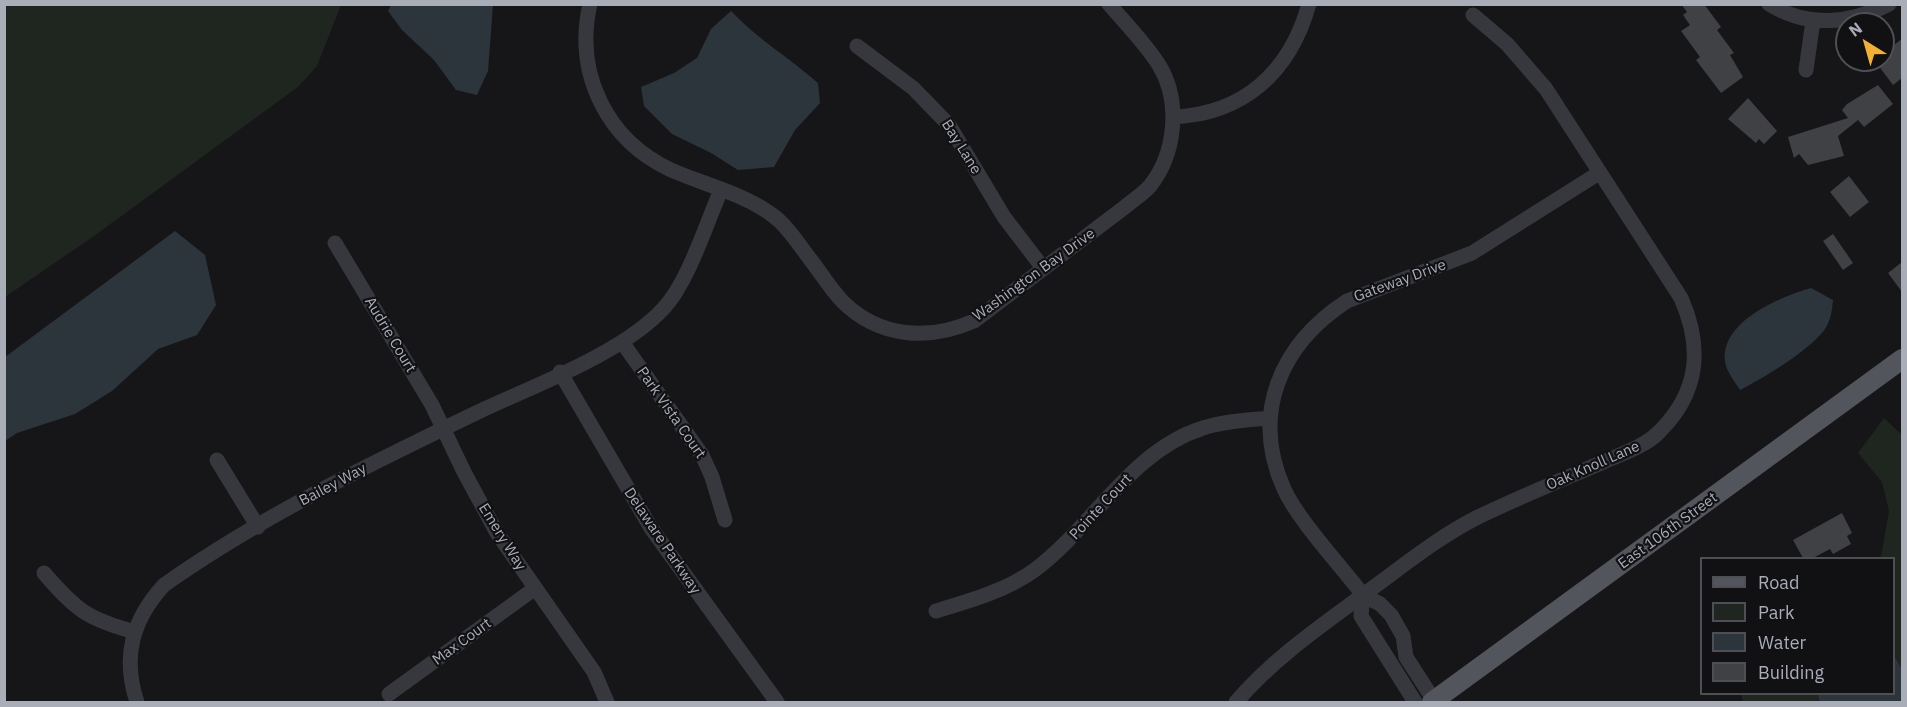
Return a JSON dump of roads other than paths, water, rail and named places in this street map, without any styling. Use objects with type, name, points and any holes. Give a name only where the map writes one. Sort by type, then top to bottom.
[{"type":"main road","name":"East 106th Street","points":[[1429,702],[1902,359]]},
{"type":"street","name":"Washington Bay Drive","points":[[590,4],[585,38],[586,57],[598,100],[609,119],[628,141],[652,159],[758,205],[776,218],[842,301],[866,320],[896,333],[938,333],[974,321],[1149,187],[1161,170],[1168,151],[1173,117],[1168,82],[1159,65],[1109,4]]},
{"type":"street","points":[[1173,117],[1201,116],[1219,110],[1237,102],[1263,83],[1289,51],[1302,28],[1309,4]]},
{"type":"street","points":[[1769,4],[1813,21],[1852,19],[1889,4]]},
{"type":"street","name":"Oak Knoll Lane","points":[[1236,702],[1287,651],[1429,546],[1474,519],[1646,443],[1671,420],[1685,400],[1690,384],[1695,348],[1689,317],[1682,298],[1526,63],[1473,15]]},
{"type":"street","points":[[1806,70],[1813,21]]},
{"type":"street","name":"Bay Lane","points":[[857,46],[914,88],[949,125],[1004,217],[1043,268]]},
{"type":"street","name":"Gateway Drive","points":[[1429,702],[1406,657],[1403,636],[1391,615],[1380,604],[1363,595],[1285,490],[1270,435],[1270,418],[1275,389],[1286,361],[1302,338],[1330,312],[1347,301],[1472,253],[1599,173]]},
{"type":"street","name":"Bailey Way","points":[[137,702],[130,666],[135,632],[138,620],[164,585],[258,527],[362,469],[622,342],[665,307],[689,266],[720,190]]},
{"type":"street","name":"Audrie Court","points":[[335,243],[443,428]]},
{"type":"street","name":"Park Vista Court","points":[[622,342],[702,455],[712,477],[725,520]]},
{"type":"street","name":"Delaware Parkway","points":[[560,372],[651,528],[777,702]]},
{"type":"street","name":"Pointe Court","points":[[936,611],[983,596],[1035,570],[1065,545],[1145,462],[1183,437],[1202,428],[1229,422],[1270,418]]},
{"type":"street","name":"Emery Way","points":[[443,428],[492,524],[534,589],[594,672],[607,702]]},
{"type":"street","points":[[217,459],[258,527]]},
{"type":"street","points":[[44,573],[71,604],[89,616],[135,632]]},
{"type":"street","name":"Max Court","points":[[389,694],[534,589]]},
{"type":"street","points":[[1363,595],[1361,616],[1429,702]]},
{"type":"water","points":[[391,5],[493,5],[488,71],[477,95],[456,90],[434,60],[402,30],[388,11]]},
{"type":"water","points":[[731,11],[752,31],[818,83],[820,103],[795,130],[774,167],[738,170],[711,153],[672,134],[644,106],[641,87],[674,73],[697,58],[711,29]]},
{"type":"water","points":[[175,231],[205,255],[216,305],[197,335],[158,349],[112,391],[75,414],[17,433],[5,441],[5,357]]},
{"type":"water","points":[[1811,288],[1833,300],[1827,327],[1794,358],[1740,390],[1725,361],[1726,347],[1732,334],[1755,313],[1784,298]]},
{"type":"water","points":[[1895,658],[1902,669],[1902,702],[1820,702],[1818,695],[1895,695]]}]
